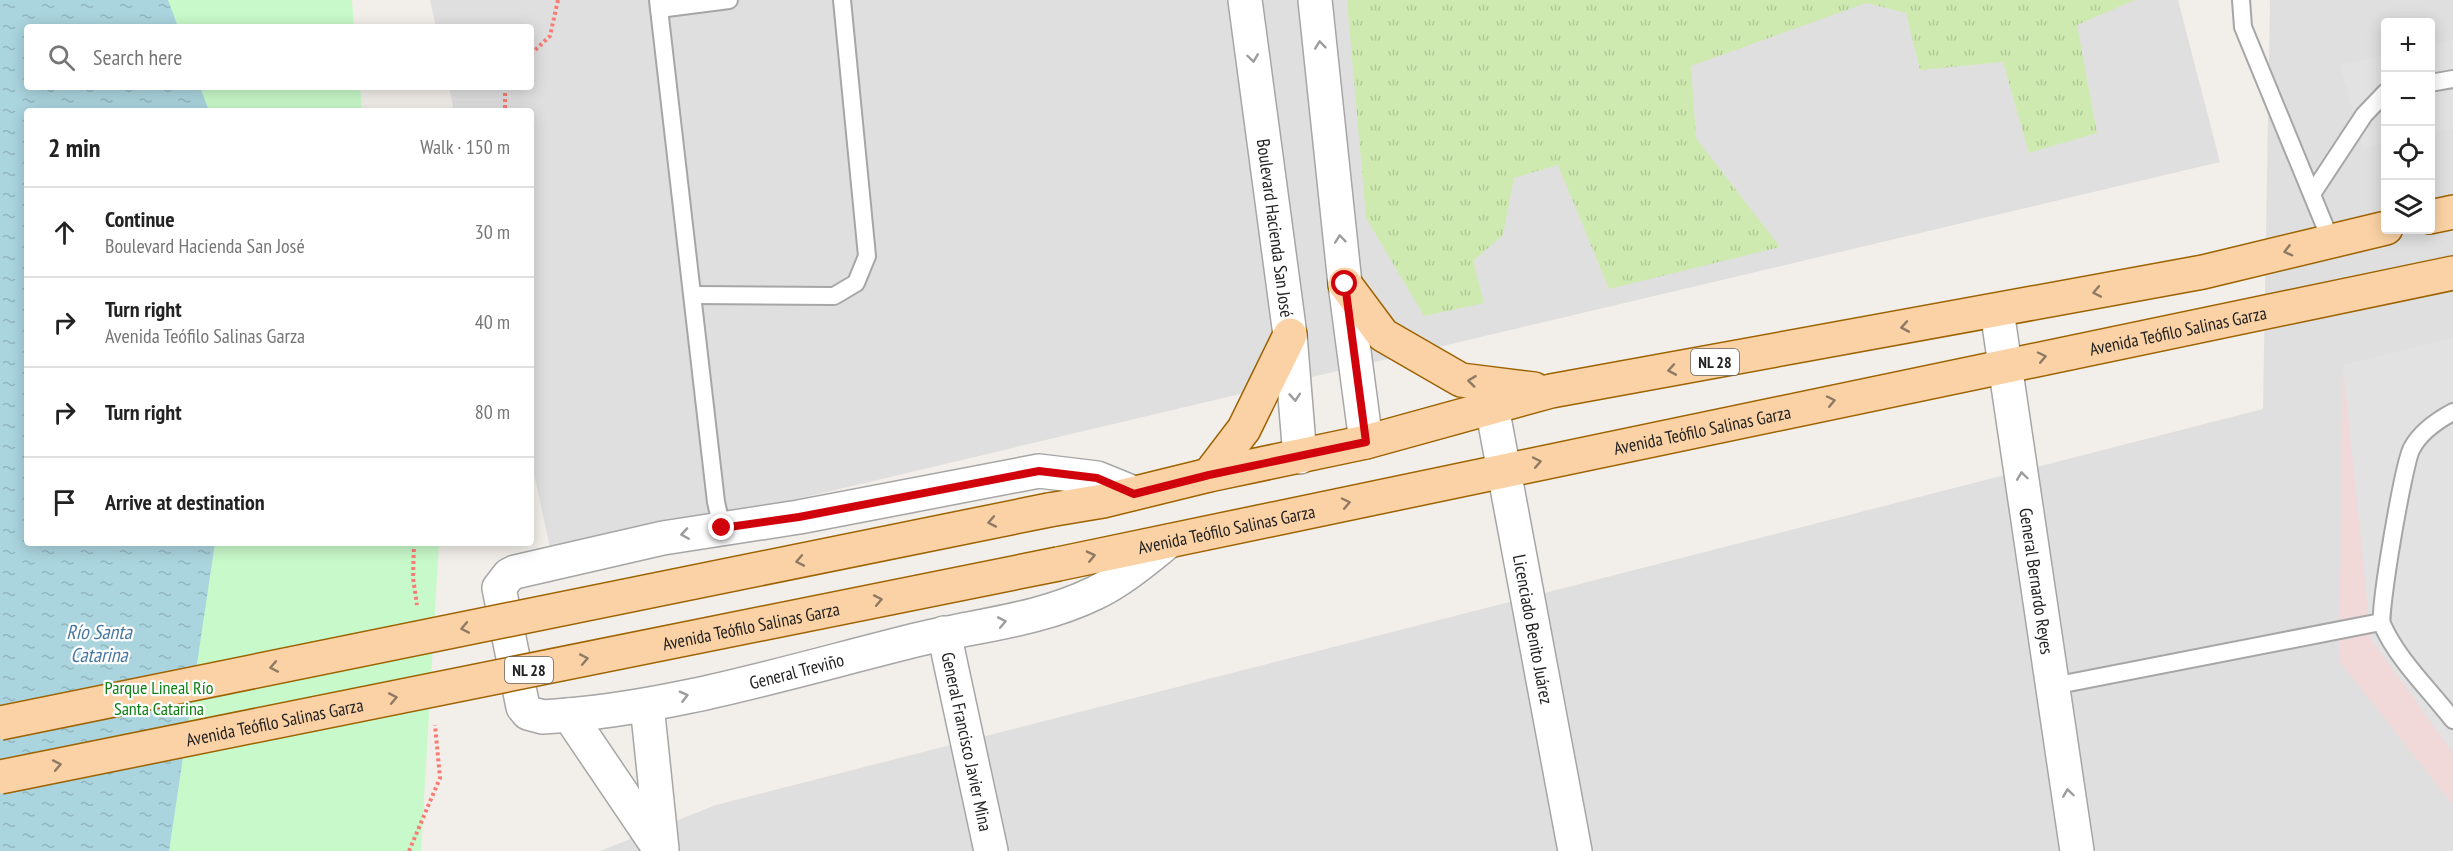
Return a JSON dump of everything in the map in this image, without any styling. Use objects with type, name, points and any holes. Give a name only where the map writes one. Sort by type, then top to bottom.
[{"type":"main road","points":[[2435,216],[2453,212]]},
{"type":"main road","name":"NL 28","points":[[0,723],[1134,494],[1209,475],[1366,442],[1551,392],[2203,272],[2381,229]]},
{"type":"main road","name":"Avenida Teófilo Salinas Garza","points":[[0,777],[1058,564],[1503,469],[2453,273]]},
{"type":"main road","points":[[1345,284],[1383,335],[1461,380],[1551,392]]},
{"type":"main road","points":[[1209,475],[1244,429],[1290,335]]},
{"type":"street","name":"Boulevard Hacienda San José","points":[[1245,0],[1290,335],[1300,457]]},
{"type":"street","points":[[1315,0],[1345,284],[1366,442]]},
{"type":"street","name":"General Bernardo Reyes","points":[[1997,311],[2077,851]]},
{"type":"street","name":"Licenciado Benito Juárez","points":[[1492,407],[1575,851]]},
{"type":"street","points":[[661,851],[556,716],[528,712],[523,707],[499,588],[509,575],[663,538],[799,517],[1039,471],[1097,478],[1134,494]]},
{"type":"street","name":"General Treviño","points":[[556,716],[647,705],[944,633],[1022,619],[1095,593],[1132,572],[1169,541]]},
{"type":"street","name":"General Francisco Javier Mina","points":[[944,633],[990,851]]},
{"type":"street","points":[[647,705],[661,851]]},
{"type":"lane","points":[[722,528],[716,502],[659,4],[729,0]]},
{"type":"lane","points":[[693,295],[834,296],[856,283],[867,256],[842,0]]},
{"type":"lane","points":[[2241,0],[2243,27],[2331,241]]},
{"type":"lane","points":[[2435,82],[2453,79]]},
{"type":"lane","points":[[2312,194],[2364,115],[2381,96]]},
{"type":"lane","points":[[2453,412],[2419,437],[2407,457],[2383,591],[2380,622],[2396,647],[2453,720]]},
{"type":"lane","points":[[2053,686],[2380,622]]},
{"type":"path","points":[[534,51],[550,36],[558,0]]},
{"type":"path","points":[[505,90],[505,108]]},
{"type":"shaded area","points":[[430,0],[2178,0],[2220,162],[552,557],[534,474],[534,108],[453,108],[450,90],[534,90],[534,24],[435,24]]},
{"type":"shaded area","points":[[2270,0],[2453,0],[2453,851],[600,851],[716,805],[2263,409]]},
{"type":"shaded area","points":[[2453,40],[2453,129],[2435,133],[2435,72],[2435,44]]},
{"type":"shaded area","points":[[2381,56],[2381,144],[2363,148],[2340,65]]},
{"type":"shaded area","points":[[2453,338],[2453,805],[2339,661],[2343,365]]},
{"type":"shaded area","points":[[2453,338],[2453,753],[2371,639],[2343,365]]},
{"type":"green space","name":"Parque Lineal Río Santa Catarina","points":[[0,0],[352,0],[354,24],[24,24],[24,90],[360,90],[362,108],[24,108],[24,546],[439,546],[421,851],[0,851]]},
{"type":"green space","points":[[1347,0],[2135,0],[2077,25],[2097,133],[2029,153],[2003,62],[1920,70],[1906,13],[1866,3],[1691,66],[1696,138],[1780,247],[1609,289],[1558,165],[1514,178],[1503,235],[1473,261],[1484,303],[1424,316],[1366,218]]},
{"type":"water","name":"Río Santa Catarina","points":[[0,0],[168,0],[177,24],[24,24],[24,90],[201,90],[208,108],[24,108],[24,546],[215,546],[169,851],[0,851]]},
{"type":"route","points":[[722,528],[799,517],[1039,471],[1097,478],[1134,494],[1209,475],[1366,442],[1345,284]]}]
